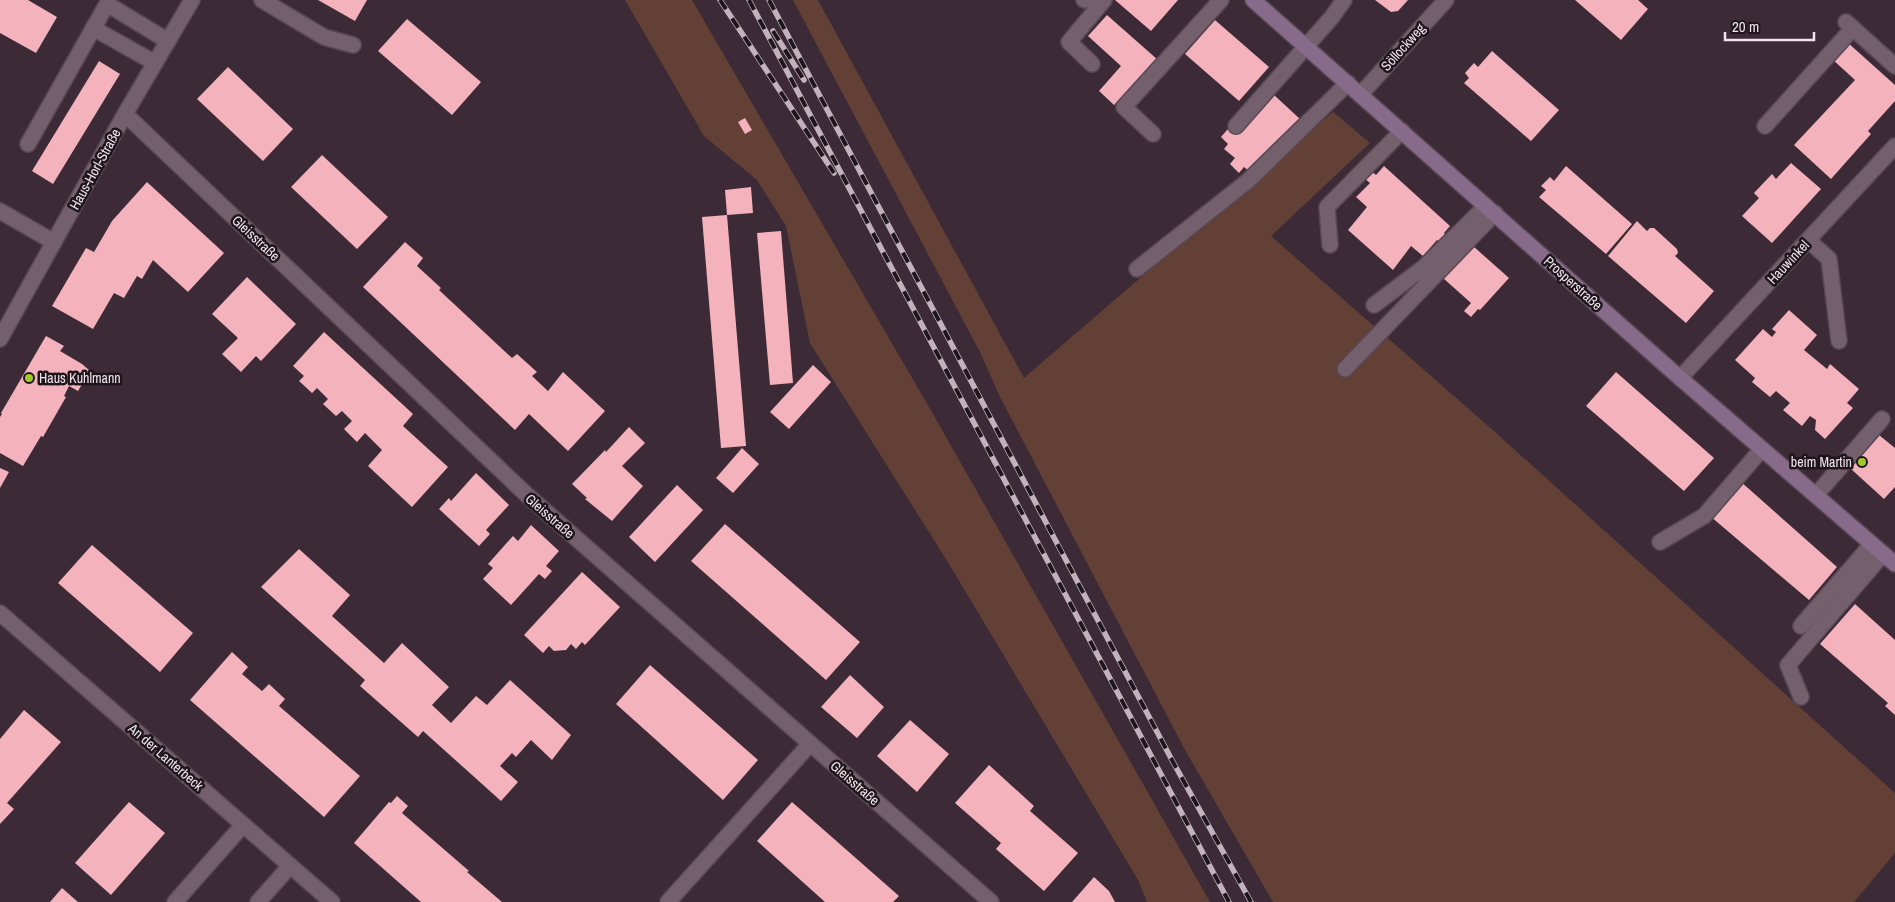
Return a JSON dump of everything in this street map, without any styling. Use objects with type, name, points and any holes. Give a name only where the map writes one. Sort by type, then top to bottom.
[{"type":"main road","name":"Prosperstraße","points":[[1253,0],[1680,378],[1895,564]]},
{"type":"street","name":"Haus-Horl-Straße","points":[[0,339],[125,114],[192,0]]},
{"type":"street","points":[[262,0],[324,37],[353,46]]},
{"type":"street","points":[[1092,64],[1069,42],[1104,0]]},
{"type":"street","points":[[1153,134],[1124,107],[1221,0]]},
{"type":"street","points":[[1236,126],[1332,17],[1344,0]]},
{"type":"street","name":"Söllockweg","points":[[1360,95],[1446,0]]},
{"type":"street","points":[[28,144],[93,28],[105,1],[168,41]]},
{"type":"street","points":[[1765,126],[1850,25],[1895,66]]},
{"type":"street","points":[[93,28],[155,63]]},
{"type":"street","points":[[1136,269],[1249,180],[1348,84]]},
{"type":"street","name":"Gleisstraße","points":[[125,114],[528,496],[991,902]]},
{"type":"street","points":[[1330,245],[1327,208],[1402,131]]},
{"type":"street","name":"Hauwinkel","points":[[1680,378],[1895,146]]},
{"type":"street","points":[[1374,305],[1423,268],[1490,210]]},
{"type":"street","points":[[1345,369],[1490,210]]},
{"type":"street","points":[[0,211],[54,242]]},
{"type":"street","points":[[1808,240],[1829,259],[1839,341]]},
{"type":"street","points":[[1816,495],[1882,419]]},
{"type":"street","points":[[1660,542],[1704,516],[1762,448]]},
{"type":"street","points":[[1801,626],[1878,549]]},
{"type":"street","points":[[1801,697],[1788,665],[1878,549]]},
{"type":"street","name":"An der Lanterbeck","points":[[0,613],[332,902]]},
{"type":"street","points":[[668,902],[810,744]]},
{"type":"street","points":[[175,902],[243,825]]},
{"type":"street","points":[[258,902],[290,866]]},
{"type":"shaded area","points":[[625,0],[692,0],[929,407],[1210,902],[1147,902],[1138,880],[949,564],[810,343],[786,226],[757,180],[704,136]]},
{"type":"shaded area","points":[[793,0],[818,0],[1024,378],[1333,112],[1370,143],[1271,236],[1494,431],[1895,793],[1895,853],[1854,902],[1273,902],[1185,750],[1000,397],[980,352]]},
{"type":"building","points":[[0,0],[28,0],[57,17],[36,53],[0,33]]},
{"type":"building","points":[[318,0],[367,0],[355,21]]},
{"type":"building","points":[[1115,0],[1178,0],[1151,31]]},
{"type":"building","points":[[1375,0],[1408,0],[1398,11],[1391,12]]},
{"type":"building","points":[[1575,0],[1638,0],[1648,9],[1621,40]]},
{"type":"building","points":[[1107,15],[1158,60],[1114,105],[1099,91],[1121,66],[1088,36]]},
{"type":"building","points":[[407,19],[481,82],[452,115],[378,51]]},
{"type":"building","points":[[1215,20],[1269,67],[1239,101],[1185,54]]},
{"type":"building","points":[[1847,42],[1895,85],[1895,101],[1868,131],[1871,134],[1831,179],[1794,145],[1855,80],[1832,59]]},
{"type":"building","points":[[1492,51],[1559,110],[1531,141],[1464,83],[1469,78],[1465,73],[1474,63],[1478,67]]},
{"type":"building","points":[[99,61],[120,74],[53,184],[32,171]]},
{"type":"building","points":[[228,67],[293,129],[263,161],[197,99]]},
{"type":"building","points":[[1273,94],[1300,119],[1250,172],[1244,167],[1239,173],[1230,164],[1235,158],[1224,149],[1228,144],[1221,137],[1233,123]]},
{"type":"building","points":[[745,118],[752,130],[745,134],[738,122]]},
{"type":"building","points":[[322,155],[388,217],[357,249],[291,187]]},
{"type":"building","points":[[1791,163],[1821,189],[1772,243],[1742,216],[1759,198],[1754,193],[1772,174],[1776,179]]},
{"type":"building","points":[[1384,166],[1450,226],[1444,233],[1448,237],[1442,244],[1437,240],[1423,256],[1411,246],[1393,270],[1348,230],[1367,207],[1356,197],[1370,183],[1364,178],[1371,171],[1376,175]]},
{"type":"building","points":[[1566,166],[1632,224],[1606,254],[1539,197],[1546,190],[1541,186],[1550,177],[1554,181]]},
{"type":"building","points":[[147,182],[224,253],[188,292],[153,260],[142,279],[137,276],[124,298],[114,293],[93,329],[52,306],[86,248],[94,252],[112,221]]},
{"type":"building","points":[[751,187],[753,213],[727,215],[725,190]]},
{"type":"building","points":[[727,215],[746,446],[721,448],[702,217]]},
{"type":"building","points":[[1637,221],[1647,231],[1650,228],[1654,228],[1677,249],[1678,253],[1675,256],[1714,291],[1686,323],[1608,256]]},
{"type":"building","points":[[781,231],[793,383],[770,385],[757,233]]},
{"type":"building","points":[[405,242],[423,258],[417,266],[441,288],[439,290],[512,358],[517,354],[537,372],[532,376],[548,391],[563,372],[605,411],[568,451],[529,414],[515,430],[363,287]]},
{"type":"building","points":[[1473,246],[1509,278],[1480,310],[1478,309],[1471,317],[1464,311],[1471,303],[1443,278]]},
{"type":"building","points":[[247,277],[296,324],[261,361],[256,356],[241,372],[222,354],[238,338],[212,314]]},
{"type":"building","points":[[1789,310],[1817,335],[1804,350],[1827,369],[1830,364],[1859,389],[1847,403],[1853,408],[1825,439],[1815,430],[1816,420],[1810,416],[1802,426],[1783,410],[1790,403],[1776,391],[1770,397],[1752,382],[1755,378],[1735,360],[1763,329],[1772,337],[1776,332],[1772,329]]},
{"type":"building","points":[[324,332],[413,414],[403,426],[448,467],[412,507],[368,466],[382,450],[365,433],[357,442],[344,429],[352,421],[342,411],[336,416],[323,404],[328,399],[317,388],[312,393],[299,381],[304,376],[293,366]]},
{"type":"building","points":[[46,336],[64,346],[60,351],[82,364],[89,370],[89,373],[78,391],[69,386],[64,396],[66,397],[43,437],[41,436],[23,466],[0,453],[0,417]]},
{"type":"building","points":[[813,365],[831,382],[789,429],[770,412]]},
{"type":"building","points":[[1616,372],[1714,458],[1684,491],[1586,406]]},
{"type":"building","points":[[629,427],[645,443],[622,466],[643,486],[612,521],[585,499],[587,498],[572,484]]},
{"type":"building","points":[[1879,435],[1895,448],[1895,487],[1884,499],[1850,468]]},
{"type":"building","points":[[742,448],[759,464],[733,493],[716,478]]},
{"type":"building","points":[[0,468],[9,472],[0,488]]},
{"type":"building","points":[[476,473],[509,505],[486,530],[490,534],[479,546],[439,509],[449,498],[451,501]]},
{"type":"building","points":[[1740,481],[1837,567],[1809,600],[1710,516]]},
{"type":"building","points":[[677,485],[703,510],[655,562],[629,537]]},
{"type":"building","points":[[725,524],[860,642],[826,680],[691,561]]},
{"type":"building","points":[[531,525],[559,551],[546,566],[552,571],[545,579],[539,574],[511,605],[483,579],[493,568],[488,564],[513,536],[518,541]]},
{"type":"building","points":[[92,545],[193,633],[160,672],[58,583]]},
{"type":"building","points":[[299,549],[350,595],[332,616],[384,663],[402,643],[449,687],[432,705],[451,723],[476,696],[487,705],[510,680],[571,735],[552,760],[531,740],[516,757],[512,753],[500,766],[518,782],[501,801],[423,731],[418,737],[360,686],[365,680],[261,587]]},
{"type":"building","points":[[582,572],[620,607],[585,645],[582,642],[576,649],[571,644],[566,650],[554,651],[549,646],[543,653],[524,635]]},
{"type":"building","points":[[1855,604],[1895,640],[1895,715],[1885,706],[1888,703],[1820,644]]},
{"type":"building","points":[[232,652],[248,667],[242,674],[262,691],[269,684],[285,699],[279,706],[360,776],[324,817],[190,700]]},
{"type":"building","points":[[650,665],[758,760],[723,800],[616,704]]},
{"type":"building","points":[[850,675],[884,707],[857,738],[821,707]]},
{"type":"building","points":[[24,710],[61,742],[7,803],[14,809],[0,824],[0,739]]},
{"type":"building","points":[[910,720],[949,754],[917,792],[877,756]]},
{"type":"building","points":[[989,765],[1034,806],[1030,811],[1078,853],[1044,891],[996,849],[1001,843],[955,803]]},
{"type":"building","points":[[397,796],[408,806],[402,813],[502,902],[421,902],[354,843],[389,802],[391,803]]},
{"type":"building","points":[[129,802],[165,833],[111,895],[75,863]]},
{"type":"building","points":[[792,802],[899,896],[893,902],[825,902],[757,841]]},
{"type":"building","points":[[1094,877],[1109,891],[1115,902],[1072,902]]},
{"type":"building","points":[[62,888],[78,902],[50,902]]},
{"type":"railway","points":[[720,0],[834,173]]},
{"type":"railway","points":[[749,0],[1229,902]]},
{"type":"railway","points":[[769,0],[1173,762],[1251,902]]},
{"type":"railway","points":[[773,31],[804,80]]},
{"type":"place","name":"Haus Kuhlmann","points":[[29,378]]},
{"type":"place","name":"beim Martin","points":[[1862,462]]}]
